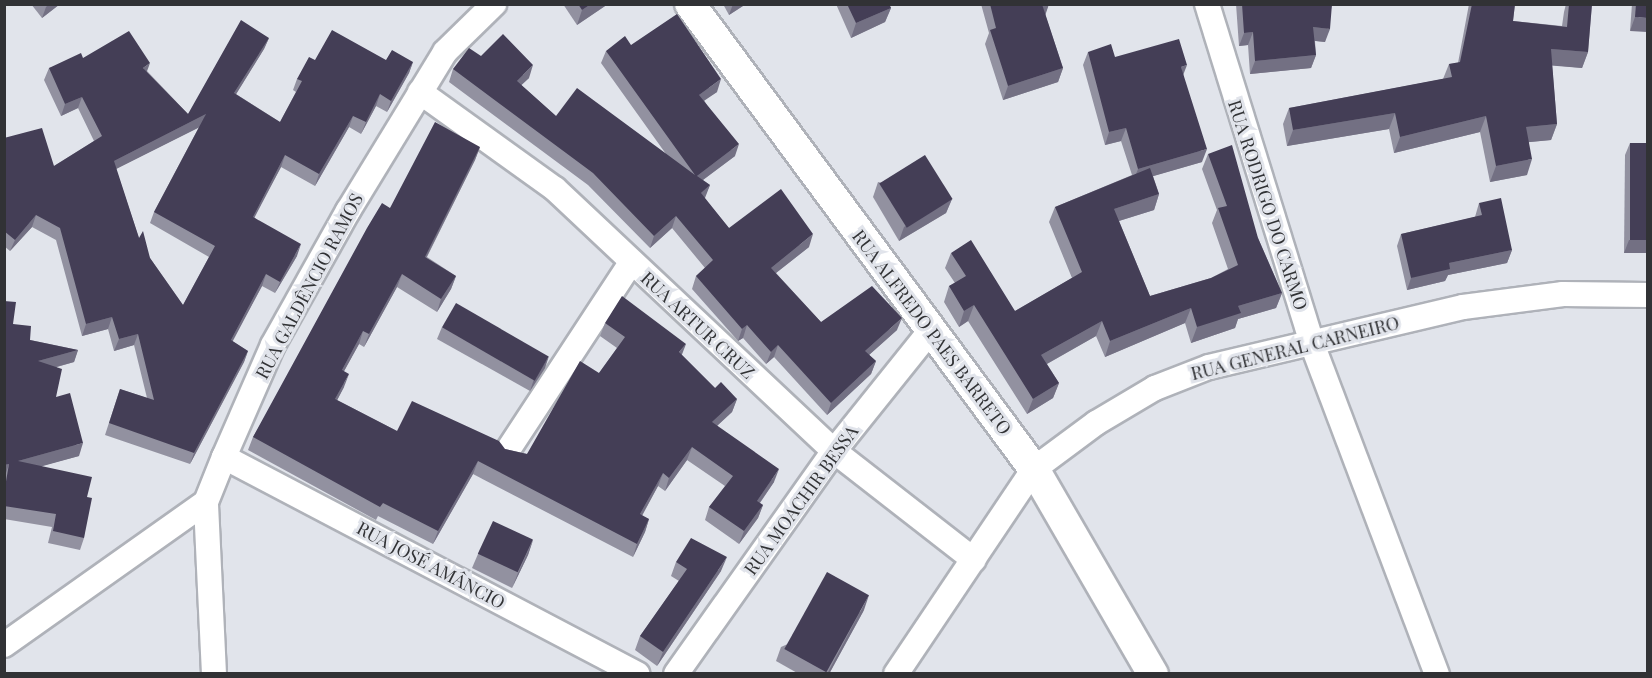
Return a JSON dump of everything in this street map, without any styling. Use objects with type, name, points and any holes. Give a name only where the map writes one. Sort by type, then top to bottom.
[{"type":"street","name":"RUA GALDÊNCIO RAMOS","points":[[214,674],[206,502],[224,457],[273,345],[348,211],[446,52],[494,4]]},
{"type":"street","name":"RUA ALFREDO PAES BARRETO","points":[[690,4],[1034,469],[1153,674]]},
{"type":"street","name":"RUA RODRIGO DO CARMO","points":[[1207,4],[1311,341],[1437,674]]},
{"type":"street","name":"RUA ARTUR CRUZ","points":[[420,92],[555,189],[834,452],[974,560]]},
{"type":"street","points":[[508,450],[632,263]]},
{"type":"street","name":"RUA GENERAL CARNEIRO","points":[[897,674],[1034,469],[1096,423],[1155,388],[1209,367],[1311,341],[1463,307],[1563,294],[1647,295]]},
{"type":"street","name":"RUA MOACHIR BESSA","points":[[676,674],[834,452],[931,330]]},
{"type":"street","name":"RUA JOSÉ AMÂNCIO","points":[[224,457],[639,674]]},
{"type":"street","points":[[4,645],[206,502]]},
{"type":"building","points":[[578,4],[591,4],[582,10]]},
{"type":"building","points":[[847,4],[889,4],[891,8],[856,23]]},
{"type":"building","points":[[990,4],[1042,4],[1063,68],[1008,86],[990,30],[996,28]]},
{"type":"building","points":[[1242,4],[1332,4],[1330,29],[1313,27],[1316,55],[1255,61],[1253,32],[1244,33]]},
{"type":"building","points":[[1472,4],[1515,4],[1513,21],[1567,27],[1569,4],[1592,4],[1588,52],[1551,49],[1557,124],[1526,127],[1532,159],[1496,166],[1486,116],[1400,137],[1395,113],[1293,130],[1289,108],[1452,77],[1449,64],[1460,62]]},
{"type":"building","points":[[1636,4],[1647,4],[1647,18],[1635,17]]},
{"type":"building","points":[[677,14],[721,79],[699,95],[739,144],[697,176],[710,185],[701,193],[729,228],[781,189],[813,234],[771,268],[821,322],[872,286],[902,318],[865,351],[876,361],[831,403],[778,345],[771,352],[747,325],[742,329],[696,276],[713,260],[676,216],[654,236],[593,173],[453,69],[469,48],[481,56],[503,34],[533,65],[517,81],[556,116],[577,88],[695,175],[606,51],[625,36],[631,45]]},
{"type":"building","points":[[241,20],[269,38],[234,93],[280,122],[302,81],[297,79],[309,57],[315,60],[332,30],[386,60],[392,50],[413,62],[391,101],[380,94],[366,122],[353,116],[319,174],[285,155],[253,217],[301,244],[280,282],[266,274],[231,340],[248,351],[194,453],[109,423],[120,389],[154,400],[138,334],[119,339],[112,317],[86,324],[60,228],[36,215],[15,240],[4,231],[4,138],[42,128],[54,166],[102,136],[82,97],[65,104],[49,68],[81,53],[83,58],[129,31],[150,63],[143,68],[188,114]],"holes":[[[206,114],[154,212],[215,246],[183,305],[150,258],[143,231],[139,238],[114,161]]]},
{"type":"building","points":[[1179,39],[1187,65],[1181,67],[1207,149],[1138,169],[1126,128],[1109,132],[1088,52],[1111,44],[1115,57]]},
{"type":"building","points":[[435,122],[480,147],[425,257],[456,276],[441,299],[402,274],[369,334],[363,331],[342,370],[349,374],[335,399],[397,431],[412,401],[499,441],[505,449],[527,454],[580,361],[599,373],[625,337],[605,323],[622,296],[686,344],[679,352],[715,388],[721,382],[737,399],[712,422],[779,469],[757,501],[763,505],[744,531],[709,507],[733,476],[692,447],[669,478],[663,473],[640,514],[649,519],[637,544],[478,461],[438,531],[383,503],[380,507],[253,437],[367,228],[382,203],[390,208]]},
{"type":"building","points":[[1630,143],[1647,143],[1647,240],[1630,240]]},
{"type":"building","points":[[1232,145],[1258,238],[1282,293],[1238,306],[1241,313],[1197,327],[1191,308],[1110,341],[1102,321],[1041,355],[1059,383],[1033,399],[974,305],[964,311],[949,286],[966,276],[951,253],[971,240],[1015,311],[1082,272],[1055,207],[1150,168],[1159,194],[1114,209],[1150,296],[1211,278],[1238,265],[1218,208],[1227,206],[1208,154]]},
{"type":"building","points":[[925,155],[953,199],[907,228],[879,184]]},
{"type":"building","points":[[1501,198],[1512,250],[1449,263],[1450,269],[1411,278],[1401,234],[1482,215],[1479,203]]},
{"type":"building","points":[[4,301],[16,302],[13,324],[31,326],[30,340],[78,350],[38,361],[62,369],[56,397],[70,393],[83,443],[18,461],[92,477],[87,497],[92,498],[84,538],[53,531],[56,514],[4,506],[9,464],[4,465]]},
{"type":"building","points":[[456,303],[549,356],[535,381],[442,327]]},
{"type":"building","points":[[493,521],[533,540],[518,572],[478,554]]},
{"type":"building","points":[[691,538],[727,557],[663,652],[640,636],[687,569],[676,562]]},
{"type":"building","points":[[827,572],[869,595],[826,672],[784,649]]}]
